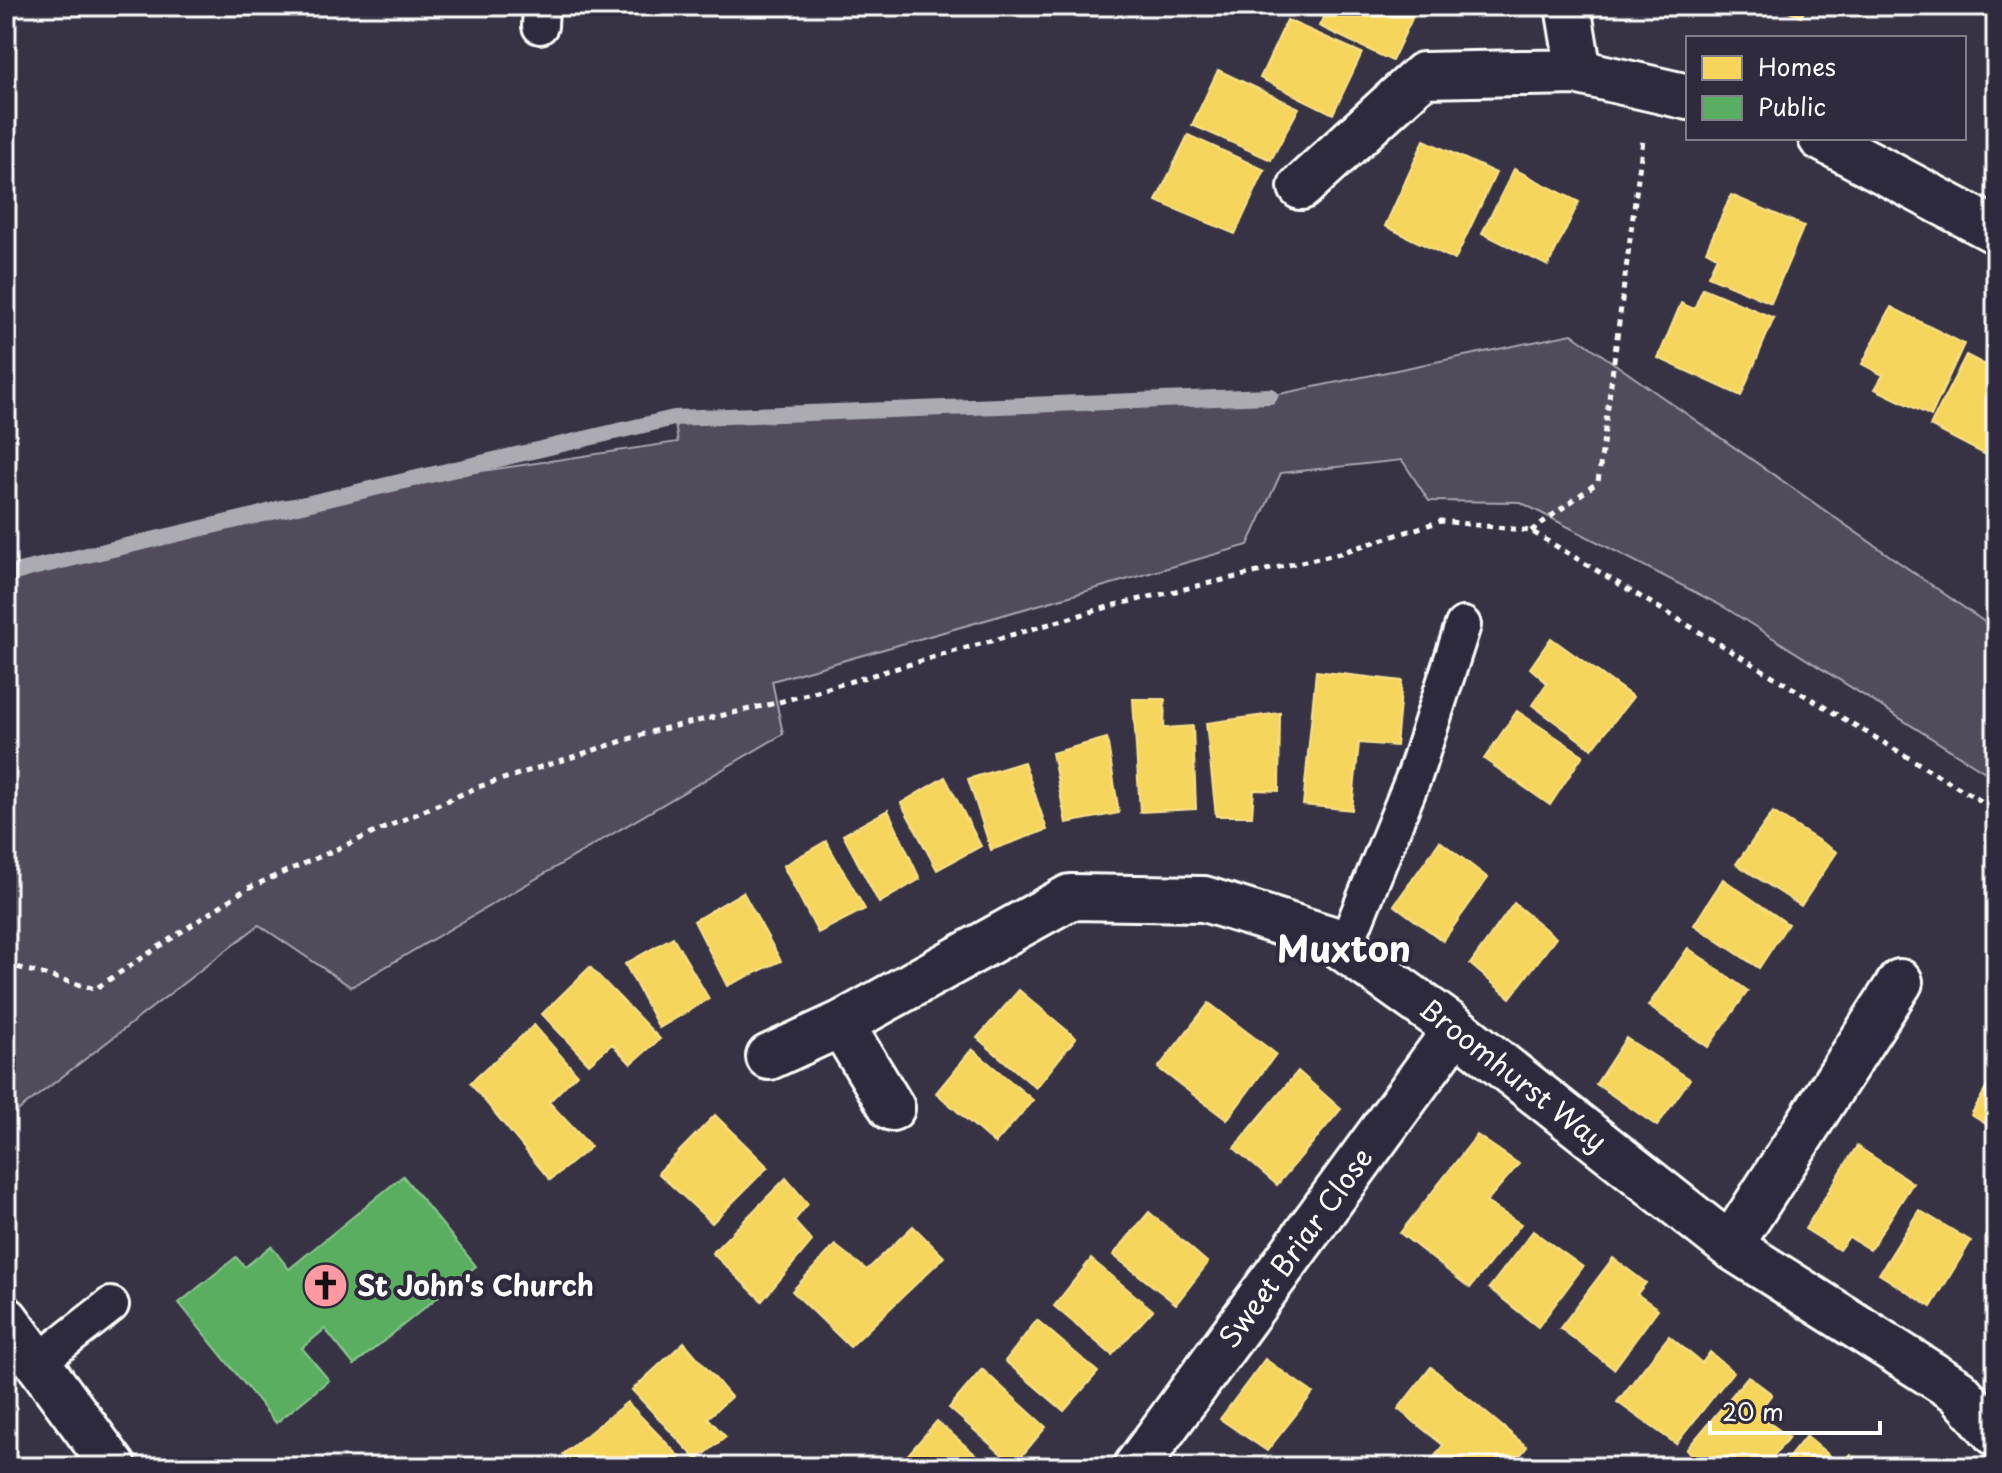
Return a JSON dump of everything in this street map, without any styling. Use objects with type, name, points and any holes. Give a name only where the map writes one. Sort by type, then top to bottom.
[{"type":"street","points":[[1568,6],[1579,72]]},
{"type":"street","points":[[1301,187],[1423,75],[1579,72],[1669,93]]},
{"type":"street","points":[[1825,140],[1996,231]]},
{"type":"street","name":"Broomhurst Way","points":[[769,1057],[841,1024],[1070,897],[1204,899],[1329,938],[1456,1029],[1730,1246],[1958,1391],[1996,1434]]},
{"type":"street","points":[[1730,1246],[1900,982]]},
{"type":"street","points":[[841,1024],[892,1108]]},
{"type":"street","name":"Sweet Briar Close","points":[[1139,1466],[1456,1029]]},
{"type":"street","points":[[6,1319],[114,1467]]},
{"type":"lane","points":[[1344,949],[1415,774],[1463,625]]},
{"type":"lane","points":[[38,1362],[111,1305]]},
{"type":"path","points":[[1531,531],[1598,482],[1669,93]]},
{"type":"path","points":[[6,964],[95,989],[246,889],[478,787],[639,735],[776,703],[1115,605],[1340,553],[1441,521],[1531,531],[1996,810]]},
{"type":"shaded area","points":[[1572,334],[1996,630],[1996,779],[1724,607],[1520,502],[1429,501],[1402,460],[1281,473],[1248,545],[772,681],[783,734],[351,987],[259,925],[6,1120],[6,583],[280,501],[678,442],[674,418],[1270,396]]},
{"type":"building: Homes","points":[[1329,6],[1418,6],[1392,61],[1319,26]]},
{"type":"building: Homes","points":[[1774,6],[1807,6],[1801,17]]},
{"type":"building: Homes","points":[[1287,20],[1362,53],[1333,114],[1260,78]]},
{"type":"building: Homes","points":[[1218,70],[1299,108],[1271,160],[1192,125]]},
{"type":"building: Homes","points":[[1188,135],[1265,170],[1235,234],[1156,201]]},
{"type":"building: Homes","points":[[1424,140],[1496,173],[1455,260],[1385,226]]},
{"type":"building: Homes","points":[[1514,169],[1579,202],[1548,266],[1482,233]]},
{"type":"building: Homes","points":[[1731,195],[1804,226],[1771,303],[1708,276],[1717,257],[1706,251]]},
{"type":"building: Homes","points":[[1703,288],[1774,318],[1741,396],[1658,358],[1681,303],[1694,309]]},
{"type":"building: Homes","points":[[1891,307],[1964,344],[1931,416],[1875,389],[1883,375],[1862,364]]},
{"type":"building: Homes","points":[[1966,355],[1996,370],[1996,460],[1930,426]]},
{"type":"building: Homes","points":[[1551,638],[1633,697],[1592,749],[1532,705],[1547,683],[1530,668]]},
{"type":"building: Homes","points":[[1316,671],[1402,681],[1396,746],[1359,743],[1352,810],[1303,805]]},
{"type":"building: Homes","points":[[1133,699],[1165,699],[1164,728],[1193,726],[1196,809],[1140,812]]},
{"type":"building: Homes","points":[[1517,711],[1583,755],[1550,805],[1484,759]]},
{"type":"building: Homes","points":[[1280,713],[1279,791],[1254,790],[1252,816],[1216,816],[1206,723]]},
{"type":"building: Homes","points":[[1107,738],[1119,813],[1066,823],[1052,753]]},
{"type":"building: Homes","points":[[1024,762],[1047,830],[991,850],[968,779]]},
{"type":"building: Homes","points":[[945,777],[981,846],[937,870],[901,803]]},
{"type":"building: Homes","points":[[888,810],[920,879],[879,903],[843,835]]},
{"type":"building: Homes","points":[[1773,812],[1837,852],[1801,906],[1736,864]]},
{"type":"building: Homes","points":[[826,841],[865,909],[818,933],[783,866]]},
{"type":"building: Homes","points":[[1440,841],[1488,878],[1443,941],[1394,905]]},
{"type":"building: Homes","points":[[1723,879],[1788,924],[1759,968],[1694,925]]},
{"type":"building: Homes","points":[[743,892],[781,961],[727,986],[694,921]]},
{"type":"building: Homes","points":[[1514,903],[1556,938],[1510,998],[1470,964]]},
{"type":"building: Homes","points":[[673,937],[709,999],[659,1028],[625,964]]},
{"type":"building: Homes","points":[[1688,948],[1748,991],[1708,1047],[1648,1006]]},
{"type":"building: Homes","points":[[590,967],[660,1039],[631,1064],[612,1044],[589,1064],[542,1014]]},
{"type":"building: Homes","points":[[1019,990],[1076,1038],[1036,1088],[977,1038]]},
{"type":"building: Homes","points":[[1209,1003],[1276,1054],[1227,1120],[1158,1068]]},
{"type":"building: Homes","points":[[534,1025],[577,1074],[549,1102],[591,1147],[550,1180],[470,1083]]},
{"type":"building: Homes","points":[[1626,1038],[1690,1079],[1657,1126],[1596,1084]]},
{"type":"building: Homes","points":[[972,1049],[1033,1100],[995,1144],[936,1093]]},
{"type":"building: Homes","points":[[1298,1071],[1341,1109],[1277,1185],[1234,1148]]},
{"type":"building: Homes","points":[[1988,1085],[1996,1090],[1996,1130],[1971,1115]]},
{"type":"building: Homes","points":[[715,1115],[768,1167],[712,1223],[658,1173]]},
{"type":"building: Homes","points":[[1477,1135],[1519,1164],[1486,1202],[1521,1224],[1470,1288],[1400,1233]]},
{"type":"building: Homes","points":[[1857,1146],[1913,1183],[1870,1250],[1849,1237],[1839,1250],[1805,1229]]},
{"type":"building: Homes","points":[[786,1178],[808,1204],[794,1221],[812,1241],[762,1301],[712,1253]]},
{"type":"building: Homes","points":[[1919,1210],[1971,1241],[1931,1307],[1879,1274]]},
{"type":"building: Homes","points":[[1149,1212],[1208,1263],[1176,1304],[1113,1255]]},
{"type":"building: Homes","points":[[913,1226],[944,1257],[850,1347],[792,1291],[835,1245],[867,1270]]},
{"type":"building: Homes","points":[[1533,1231],[1583,1267],[1538,1327],[1489,1288]]},
{"type":"building: Homes","points":[[1613,1258],[1646,1283],[1637,1294],[1658,1309],[1614,1369],[1560,1328]]},
{"type":"building: Homes","points":[[1091,1259],[1153,1310],[1112,1355],[1054,1306]]},
{"type":"building: Homes","points":[[1037,1320],[1098,1372],[1064,1411],[1005,1361]]},
{"type":"building: Homes","points":[[1669,1336],[1702,1363],[1710,1352],[1733,1372],[1676,1444],[1617,1402]]},
{"type":"building: Homes","points":[[684,1342],[731,1397],[708,1418],[726,1437],[697,1460],[632,1390]]},
{"type":"building: Homes","points":[[1265,1359],[1313,1393],[1267,1451],[1220,1419]]},
{"type":"building: Homes","points":[[1431,1367],[1527,1447],[1511,1467],[1427,1467],[1443,1445],[1398,1409]]},
{"type":"building: Homes","points":[[982,1369],[1046,1427],[1014,1465],[949,1408]]},
{"type":"building: Homes","points":[[1748,1376],[1772,1394],[1757,1414],[1789,1437],[1765,1467],[1708,1467],[1686,1450]]},
{"type":"building: Homes","points":[[627,1402],[680,1457],[668,1467],[575,1467],[563,1454]]},
{"type":"building: Homes","points":[[937,1421],[990,1467],[914,1467],[904,1459]]},
{"type":"building: Homes","points":[[1806,1436],[1840,1464],[1850,1454],[1866,1467],[1781,1467]]},
{"type":"building: Public","name":"St John's Church","points":[[403,1176],[476,1266],[354,1365],[325,1329],[302,1348],[329,1380],[276,1423],[179,1303],[236,1257],[245,1267],[271,1246],[289,1269]]},
{"type":"waterway","points":[[6,574],[674,418],[1270,396]]},
{"type":"place","name":"St John's Church","points":[[326,1286]]},
{"type":"district","name":"Muxton","points":[[1344,949]]}]
